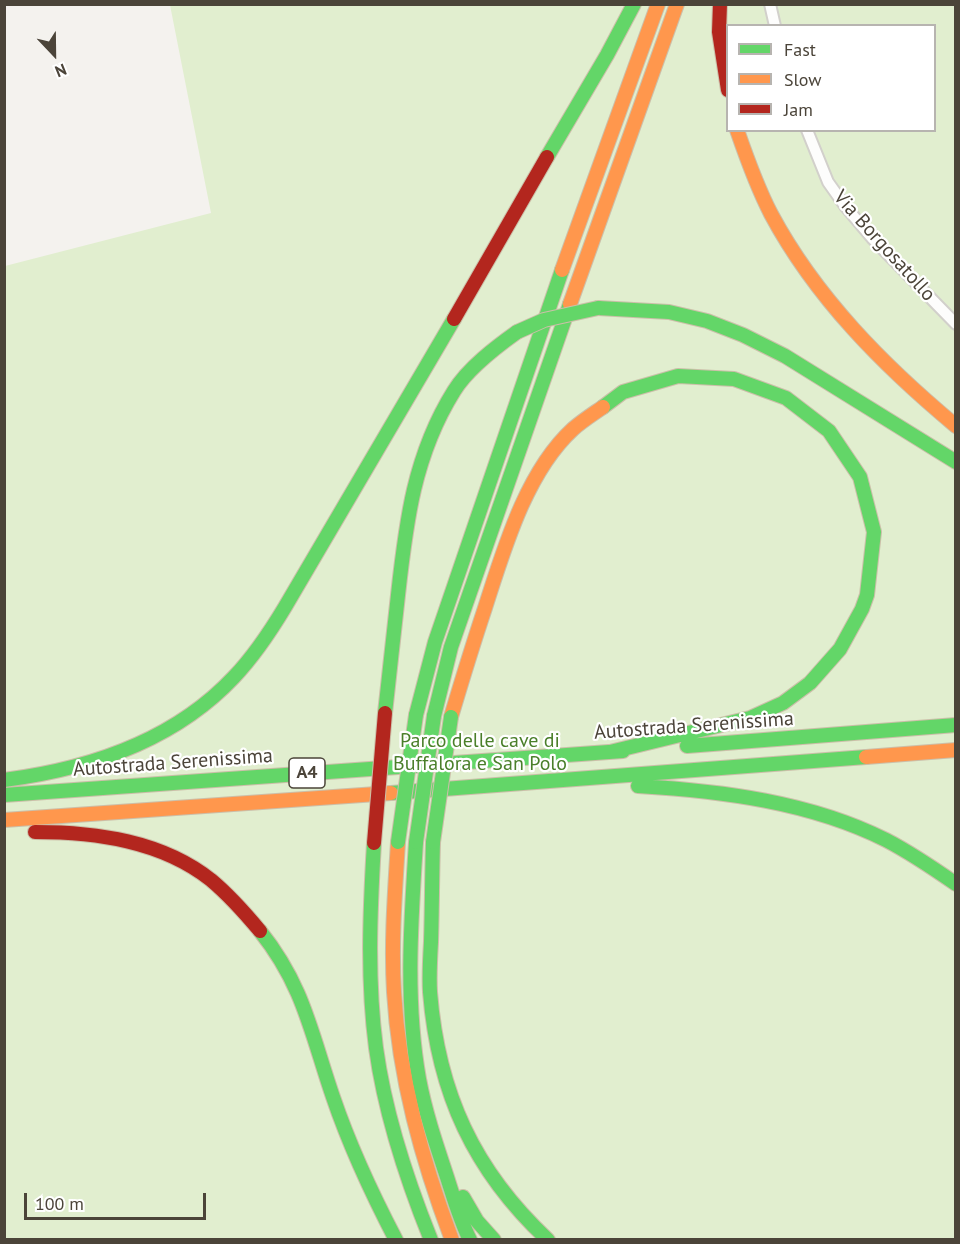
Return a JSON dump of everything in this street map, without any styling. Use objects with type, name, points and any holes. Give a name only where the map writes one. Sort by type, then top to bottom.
[{"type":"highway","points":[[4,780],[60,772],[131,749],[164,732],[193,713],[221,691],[246,665],[270,633],[356,489],[607,55],[633,4]]},
{"type":"highway","points":[[452,1239],[420,1148],[400,1051],[394,992],[394,918],[398,842],[416,715],[435,642],[553,296],[658,4]]},
{"type":"highway","points":[[470,1239],[437,1149],[425,1103],[415,1049],[410,916],[416,842],[434,716],[451,647],[502,497],[677,4]]},
{"type":"highway","points":[[720,4],[719,32],[726,77]]},
{"type":"highway","points":[[738,132],[757,183],[777,226],[801,261],[857,333],[902,380],[956,426]]},
{"type":"highway","points":[[431,1239],[415,1204],[399,1154],[376,1048],[370,914],[385,713],[405,534],[418,469],[431,435],[455,389],[491,350],[517,332],[544,320],[598,308],[669,312],[707,321],[743,335],[785,356],[956,462]]},
{"type":"highway","points":[[548,1239],[528,1224],[506,1201],[466,1136],[450,1096],[436,1041],[430,991],[433,842],[451,717],[508,536],[529,492],[571,430],[596,407],[622,392],[653,381],[680,376],[734,378],[758,384],[785,396],[810,412],[830,431],[856,467],[867,490],[874,528],[874,559],[871,579],[856,622],[846,641],[816,677],[782,705],[735,724],[659,739],[610,752]]},
{"type":"highway","name":"Autostrada Serenissima","points":[[4,795],[956,725]]},
{"type":"highway","name":"A4","points":[[4,820],[956,750]]},
{"type":"highway","points":[[584,779],[621,785],[708,791],[761,799],[795,808],[842,823],[899,846],[956,884]]},
{"type":"highway","points":[[4,833],[74,832],[98,834],[136,843],[180,861],[205,876],[229,896],[259,929],[290,975],[308,1016],[356,1158],[396,1239]]},
{"type":"highway","points":[[437,1149],[477,1221],[494,1239]]},
{"type":"street","points":[[770,4],[775,24]]},
{"type":"street","name":"Via Borgosatollo","points":[[808,132],[828,182],[845,206],[872,238],[956,324]]},
{"type":"green space","name":"Parco delle cave di Buffalora e San Polo","points":[[170,5],[955,5],[955,1239],[5,1240],[5,266],[211,213]]},
{"type":"traffic: fast","points":[[547,157],[634,4]]},
{"type":"traffic: fast","points":[[416,715],[435,642],[562,270]]},
{"type":"traffic: fast","points":[[434,716],[451,647],[570,304]]},
{"type":"traffic: fast","points":[[598,308],[669,312],[707,321],[743,335],[785,356],[956,462]]},
{"type":"traffic: fast","points":[[517,332],[544,320],[598,308]]},
{"type":"traffic: fast","points":[[4,780],[67,768],[128,748],[185,719],[234,677],[268,635],[454,319]]},
{"type":"traffic: fast","points":[[385,713],[404,541],[421,464],[440,415],[460,382],[483,358],[517,332]]},
{"type":"traffic: fast","points":[[603,407],[623,392],[678,376],[734,379],[786,398],[829,431],[860,477],[874,532],[867,595],[862,609],[840,649],[810,683],[783,703],[750,718],[610,752]]},
{"type":"traffic: fast","points":[[398,842],[416,715]]},
{"type":"traffic: fast","points":[[416,842],[434,716]]},
{"type":"traffic: fast","points":[[433,842],[451,717]]},
{"type":"traffic: fast","points":[[687,746],[956,725]]},
{"type":"traffic: fast","points":[[4,795],[623,751]]},
{"type":"traffic: fast","points":[[391,793],[866,757]]},
{"type":"traffic: fast","points":[[638,786],[733,795],[827,816],[886,840],[956,884]]},
{"type":"traffic: fast","points":[[416,842],[410,960],[415,1050],[421,1091],[430,1126],[456,1206],[470,1240]]},
{"type":"traffic: fast","points":[[433,842],[430,986],[434,1029],[441,1064],[451,1097],[480,1158],[522,1214],[548,1240]]},
{"type":"traffic: fast","points":[[374,843],[370,971],[376,1048],[385,1097],[398,1146],[431,1240]]},
{"type":"traffic: fast","points":[[260,931],[275,951],[297,991],[347,1134],[396,1240]]},
{"type":"traffic: fast","points":[[463,1197],[477,1221],[494,1240]]},
{"type":"traffic: slow","points":[[562,270],[658,4]]},
{"type":"traffic: slow","points":[[570,304],[677,4]]},
{"type":"traffic: slow","points":[[738,132],[752,173],[771,214],[809,274],[830,302],[878,355],[956,426]]},
{"type":"traffic: slow","points":[[451,717],[500,561],[518,512],[542,467],[557,447],[576,426],[603,407]]},
{"type":"traffic: slow","points":[[866,757],[956,750]]},
{"type":"traffic: slow","points":[[4,820],[391,793]]},
{"type":"traffic: slow","points":[[398,842],[393,973],[401,1056],[422,1149],[452,1240]]},
{"type":"traffic: jam","points":[[720,4],[719,32],[726,77]]},
{"type":"traffic: jam","points":[[454,319],[547,157]]},
{"type":"traffic: jam","points":[[374,843],[385,713]]},
{"type":"traffic: jam","points":[[35,832],[81,834],[128,841],[171,856],[211,880],[237,904],[260,931]]}]
